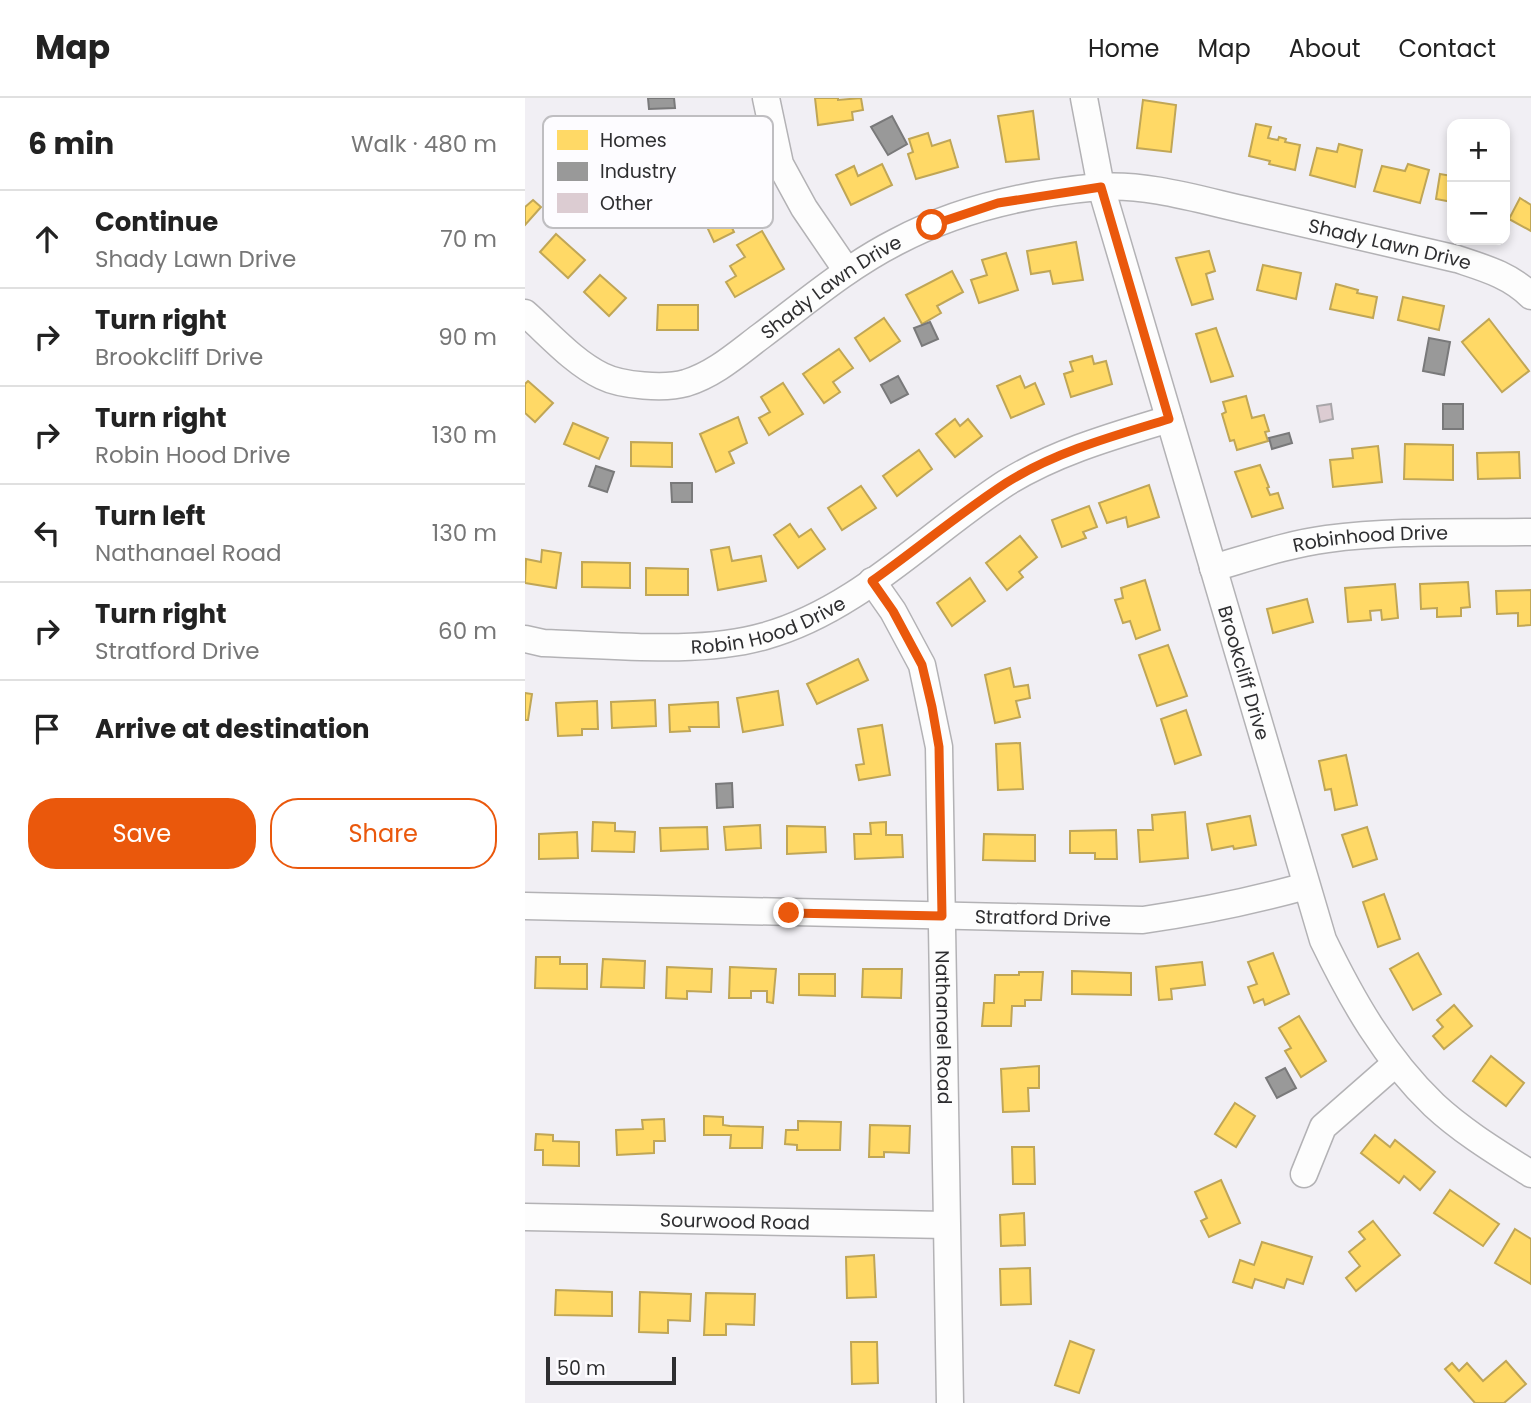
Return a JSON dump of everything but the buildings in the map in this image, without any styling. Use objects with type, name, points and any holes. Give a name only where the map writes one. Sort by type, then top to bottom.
[{"type":"street","points":[[766,98],[770,116]]},
{"type":"street","name":"Brookcliff Drive","points":[[1084,98],[1101,187],[1323,940],[1348,992],[1396,1063],[1435,1105],[1490,1148],[1531,1174]]},
{"type":"street","points":[[773,131],[780,164],[804,208],[847,271]]},
{"type":"street","name":"Shady Lawn Drive","points":[[525,313],[580,362],[604,377],[627,384],[683,384],[713,372],[847,271],[895,242],[942,220],[998,203],[1101,187],[1134,188],[1191,198],[1457,259],[1499,273],[1522,286],[1531,296]]},
{"type":"street","name":"Robin Hood Drive","points":[[525,639],[543,643],[715,647],[765,637],[820,614],[872,581],[1007,483],[1090,443],[1169,419]]},
{"type":"street","name":"Robinhood Drive","points":[[1213,568],[1275,550],[1327,539],[1393,534],[1531,532]]},
{"type":"street","name":"Nathanael Road","points":[[872,581],[893,611],[922,665],[939,747],[950,1403]]},
{"type":"street","name":"Stratford Drive","points":[[525,906],[1143,920],[1244,903],[1306,886]]},
{"type":"street","points":[[1304,1174],[1324,1127],[1396,1063]]},
{"type":"street","name":"Sourwood Road","points":[[525,1217],[946,1225]]},
{"type":"route","points":[[789,913],[942,916],[939,747],[932,707],[922,665],[893,611],[872,581],[1007,483],[1090,443],[1169,419],[1101,187],[998,203],[932,225]]}]
